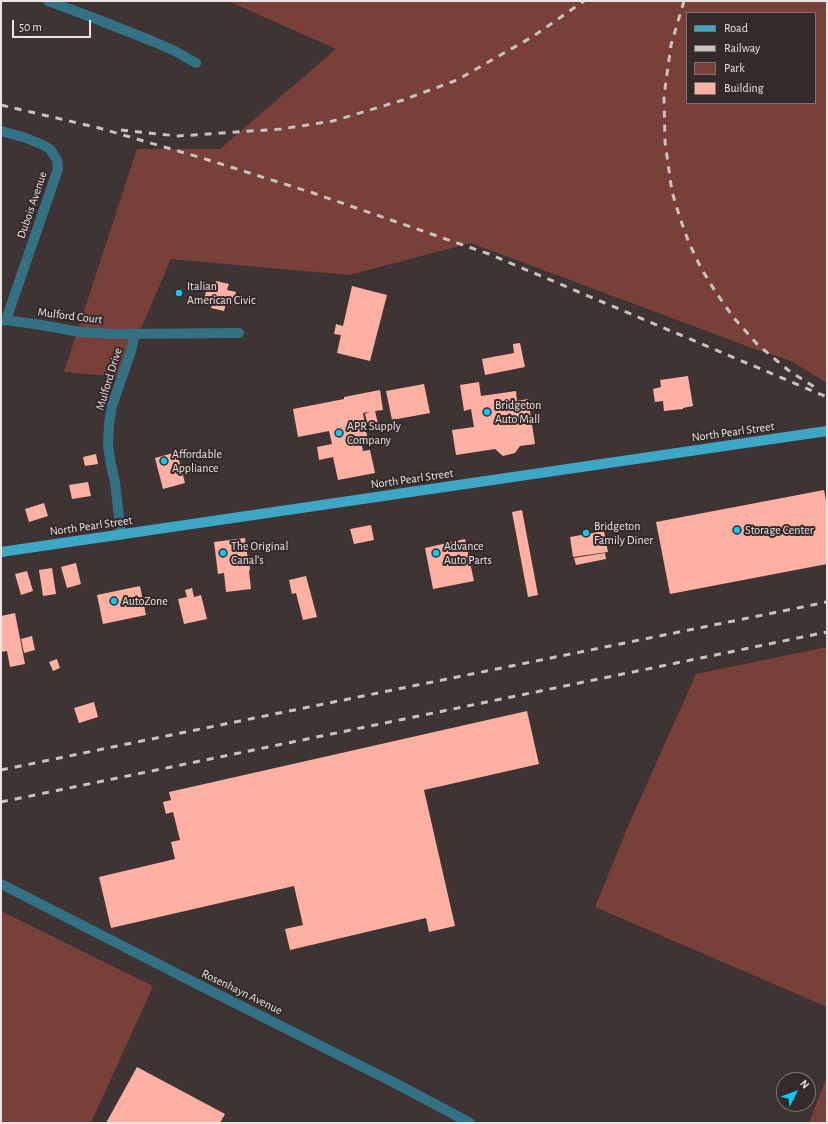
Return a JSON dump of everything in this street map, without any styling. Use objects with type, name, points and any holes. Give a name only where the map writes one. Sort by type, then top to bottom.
[{"type":"main road","name":"North Pearl Street","points":[[1,552],[827,431]]},
{"type":"street","points":[[48,1],[152,41],[175,51],[196,63]]},
{"type":"street","name":"Dubois Avenue","points":[[1,132],[38,142],[50,149],[57,160],[58,169],[4,320]]},
{"type":"street","name":"Mulford Court","points":[[4,320],[80,332],[135,334]]},
{"type":"street","points":[[135,334],[239,333]]},
{"type":"street","name":"Mulford Drive","points":[[121,535],[115,482],[108,446],[109,424],[112,406],[131,351],[135,334]]},
{"type":"street","name":"Rosenhayn Avenue","points":[[1,884],[395,1083],[470,1123]]},
{"type":"green space","points":[[228,1],[827,1],[827,383],[789,360],[752,348],[471,243],[349,275],[171,259],[120,377],[64,372],[137,149],[220,149],[336,49]]},
{"type":"green space","points":[[827,647],[827,1007],[595,907],[629,824],[696,674]]},
{"type":"green space","points":[[1,911],[153,986],[91,1123],[1,1123]]},
{"type":"green space","points":[[827,1076],[827,1123],[809,1123],[813,1112],[816,1112],[816,1105]]},
{"type":"building","points":[[216,281],[229,284],[227,290],[236,292],[233,305],[226,304],[224,311],[211,308],[213,302],[204,300],[207,287],[214,288]]},
{"type":"building","points":[[352,286],[387,295],[370,361],[337,353],[341,335],[334,334],[336,324],[343,326]]},
{"type":"building","points":[[520,343],[525,367],[485,375],[482,359],[514,353],[513,344]]},
{"type":"building","points":[[688,376],[693,406],[683,409],[664,411],[663,401],[655,402],[653,389],[661,387],[660,380]]},
{"type":"building","points":[[479,382],[481,396],[516,391],[517,401],[528,399],[535,444],[520,446],[515,453],[503,456],[495,449],[456,455],[452,430],[474,427],[471,409],[464,411],[460,385]]},
{"type":"building","points":[[424,384],[430,413],[392,420],[386,391]]},
{"type":"building","points":[[380,390],[383,410],[375,411],[378,424],[368,426],[365,414],[369,412],[363,413],[368,441],[361,442],[363,451],[370,450],[375,473],[338,480],[333,457],[319,460],[317,447],[332,444],[329,431],[298,437],[293,409]]},
{"type":"building","points":[[177,452],[185,483],[163,489],[155,458]]},
{"type":"building","points":[[96,454],[98,464],[85,466],[83,457]]},
{"type":"building","points":[[88,482],[91,496],[72,499],[69,485]]},
{"type":"building","points":[[824,490],[827,505],[827,564],[670,594],[656,522]]},
{"type":"building","points":[[44,503],[48,516],[29,522],[25,509]]},
{"type":"building","points":[[522,510],[538,595],[528,597],[512,512]]},
{"type":"building","points":[[371,525],[374,540],[354,544],[350,529]]},
{"type":"building","points":[[604,531],[608,552],[573,557],[570,537]]},
{"type":"building","points":[[245,538],[249,560],[251,589],[226,592],[224,573],[218,574],[214,542]]},
{"type":"building","points":[[465,539],[474,581],[433,589],[425,548]]},
{"type":"building","points":[[605,553],[606,559],[576,565],[574,558]]},
{"type":"building","points":[[76,563],[81,584],[67,588],[61,567]]},
{"type":"building","points":[[52,568],[56,594],[43,596],[39,570]]},
{"type":"building","points":[[27,571],[33,591],[21,595],[15,574]]},
{"type":"building","points":[[306,576],[317,617],[303,620],[296,593],[292,594],[289,580]]},
{"type":"building","points":[[140,586],[146,615],[103,624],[97,595]]},
{"type":"building","points":[[192,588],[194,597],[201,595],[207,619],[184,624],[178,599],[187,597],[185,590]]},
{"type":"building","points":[[15,613],[25,664],[10,667],[7,651],[1,652],[1,616]]},
{"type":"building","points":[[32,636],[35,650],[24,653],[21,639]]},
{"type":"building","points":[[57,659],[60,668],[53,671],[49,662]]},
{"type":"building","points":[[94,702],[98,717],[79,723],[74,708]]},
{"type":"building","points":[[527,711],[539,764],[424,790],[455,926],[429,932],[426,918],[290,950],[285,929],[303,925],[294,886],[111,928],[99,877],[175,859],[171,842],[180,840],[173,812],[166,814],[163,802],[171,800],[169,792]]},
{"type":"building","points":[[137,1067],[225,1114],[220,1123],[106,1123]]},
{"type":"railway","points":[[121,130],[178,136],[281,129],[333,121],[403,100],[457,80],[532,37],[584,1]]},
{"type":"railway","points":[[684,1],[671,45],[664,96],[665,142],[672,192],[680,218],[689,243],[701,268],[733,317],[758,345],[788,370],[816,388]]},
{"type":"railway","points":[[1,105],[99,128],[202,158],[313,193],[489,254],[827,397]]},
{"type":"railway","points":[[1,770],[827,602]]},
{"type":"railway","points":[[1,802],[827,632]]},
{"type":"place","name":"Italian American Civic","points":[[179,293]]},
{"type":"place","name":"Bridgeton Auto Mall","points":[[487,412]]},
{"type":"place","name":"APR Supply Company","points":[[339,433]]},
{"type":"place","name":"Affordable Appliance","points":[[164,461]]},
{"type":"place","name":"Storage Center","points":[[737,530]]},
{"type":"place","name":"Bridgeton Family Diner","points":[[586,533]]},
{"type":"place","name":"The Original Canal's","points":[[223,553]]},
{"type":"place","name":"Advance Auto Parts","points":[[436,553]]},
{"type":"place","name":"AutoZone","points":[[114,601]]}]
